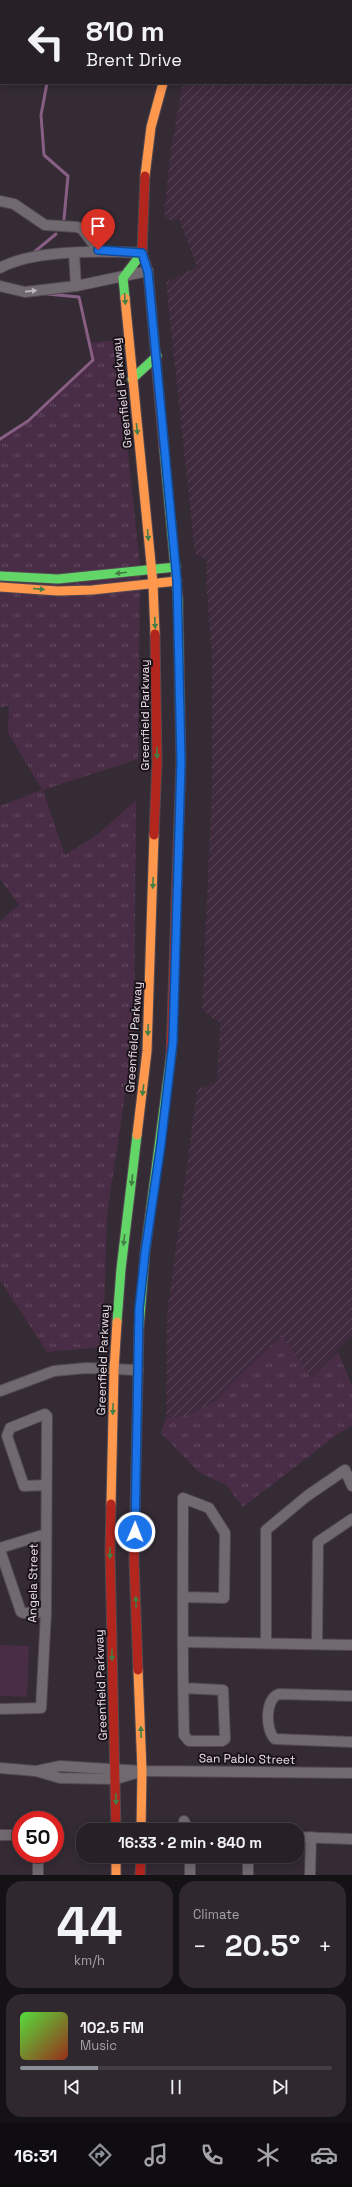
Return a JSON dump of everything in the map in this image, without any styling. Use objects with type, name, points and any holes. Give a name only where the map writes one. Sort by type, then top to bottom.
[{"type":"main road","name":"Greenfield Parkway","points":[[116,1823],[110,1552],[114,1370],[117,1310],[141,1203],[173,1042],[181,762],[176,567],[148,272],[142,253],[146,167],[153,121],[163,84]]},
{"type":"main road","points":[[123,278],[142,253]]},
{"type":"main road","name":"Greenfield Parkway","points":[[123,278],[153,584],[157,666],[157,762],[141,1203],[134,1560],[142,1771],[141,1823]]},
{"type":"main road","points":[[132,379],[157,356]]},
{"type":"main road","points":[[0,576],[58,579],[176,567]]},
{"type":"main road","points":[[0,587],[58,591],[177,581]]},
{"type":"main road","points":[[116,1863],[116,1875]]},
{"type":"main road","points":[[140,1875],[141,1863]]},
{"type":"street","points":[[0,201],[14,204],[45,226],[77,227],[82,229],[98,250]]},
{"type":"street","points":[[0,268],[20,260],[98,250],[142,253]]},
{"type":"street","points":[[74,253],[76,286]]},
{"type":"street","points":[[0,286],[25,292],[76,286],[148,272]]},
{"type":"street","points":[[0,1391],[54,1371],[86,1368],[138,1370]]},
{"type":"street","name":"Angela Street","points":[[0,1709],[41,1708],[46,1612],[47,1416],[45,1414],[10,1428],[7,1436],[24,1486],[46,1485]]},
{"type":"street","points":[[266,1643],[266,1530],[307,1496],[345,1470],[352,1486]]},
{"type":"street","points":[[183,1597],[224,1598],[225,1533],[209,1508],[183,1498],[183,1597],[184,1642],[183,1688],[184,1735],[188,1741],[222,1741],[224,1739],[223,1690],[183,1688]]},
{"type":"street","points":[[317,1644],[318,1542],[352,1519]]},
{"type":"street","points":[[46,1534],[0,1549],[21,1612],[46,1612]]},
{"type":"street","points":[[184,1642],[352,1645]]},
{"type":"street","points":[[352,1696],[279,1694],[273,1696],[270,1700],[268,1728],[270,1735],[275,1739],[352,1742]]},
{"type":"street","name":"San Pablo Street","points":[[36,1771],[60,1766],[142,1771],[352,1773]]},
{"type":"street","points":[[0,1768],[36,1771],[60,1778],[116,1780],[142,1771]]},
{"type":"street","points":[[0,1835],[12,1835]]},
{"type":"street","points":[[304,1837],[352,1839]]},
{"type":"street","points":[[310,1875],[311,1837]]},
{"type":"street","points":[[38,1863],[38,1875]]},
{"type":"street","points":[[190,1863],[190,1875]]},
{"type":"street","points":[[248,1863],[248,1875]]},
{"type":"shaded area","points":[[192,84],[352,84],[352,1336],[311,1378],[281,1335],[235,1380],[217,1400],[187,1416],[166,1418],[167,1315],[197,1090],[217,1080],[220,1023],[202,1010],[212,788],[212,658],[206,580],[207,560],[195,554],[166,282],[197,267],[179,219],[173,221],[166,219],[164,213],[171,149],[182,87]]},
{"type":"green space","points":[[116,340],[140,566],[138,759],[43,790],[65,855],[98,834],[136,800],[134,1036],[107,1214],[103,1347],[47,1352],[0,1280],[0,921],[19,905],[0,879],[0,806],[42,790],[8,733],[9,705],[0,708],[0,439],[28,421],[93,360],[89,343]]},
{"type":"green space","points":[[282,1335],[311,1378],[338,1352],[352,1386],[352,1426],[339,1433],[243,1507],[226,1485],[199,1472],[161,1433],[166,1418],[187,1416],[217,1400],[235,1380]]},
{"type":"green space","points":[[0,1645],[29,1646],[27,1697],[0,1696]]},
{"type":"waterway","points":[[47,84],[41,115],[44,155],[68,176],[64,219]]},
{"type":"waterway","points":[[33,253],[56,234]]},
{"type":"waterway","points":[[0,439],[28,421],[93,360],[79,297],[47,294]]},
{"type":"traffic: fast","points":[[125,298],[123,278],[142,253]]},
{"type":"traffic: fast","points":[[132,379],[157,356]]},
{"type":"traffic: fast","points":[[164,449],[178,599],[180,713]]},
{"type":"traffic: fast","points":[[0,576],[58,579],[176,567]]},
{"type":"traffic: fast","points":[[139,1328],[145,1253],[171,1055]]},
{"type":"traffic: fast","points":[[117,1322],[121,1269],[137,1135]]},
{"type":"traffic: slow","points":[[145,176],[151,127],[163,84]]},
{"type":"traffic: slow","points":[[125,298],[153,584],[155,634]]},
{"type":"traffic: slow","points":[[0,587],[58,591],[92,590],[177,581]]},
{"type":"traffic: slow","points":[[137,1135],[147,1051],[154,835]]},
{"type":"traffic: slow","points":[[111,1504],[114,1370],[117,1322]]},
{"type":"traffic: slow","points":[[138,1670],[142,1771],[141,1823]]},
{"type":"traffic: slow","points":[[116,1863],[116,1875]]},
{"type":"traffic: jam","points":[[145,176],[142,253],[148,271],[164,449]]},
{"type":"traffic: jam","points":[[154,835],[157,762],[155,634]]},
{"type":"traffic: jam","points":[[171,1055],[181,761],[180,713]]},
{"type":"traffic: jam","points":[[138,1670],[134,1560],[139,1328]]},
{"type":"traffic: jam","points":[[111,1504],[110,1552],[116,1823]]},
{"type":"traffic: jam","points":[[140,1875],[141,1863]]},
{"type":"route","points":[[98,250],[142,253],[148,272],[175,553],[180,662],[181,762],[173,1042],[139,1309],[135,1532]]}]
